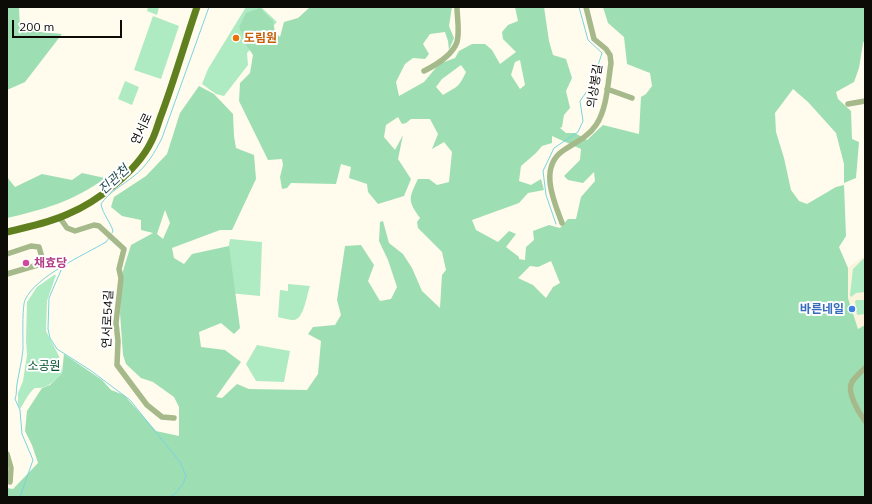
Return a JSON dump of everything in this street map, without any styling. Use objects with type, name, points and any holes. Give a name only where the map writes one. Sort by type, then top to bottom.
[{"type":"main road","name":"연서로","points":[[7,232],[60,218],[82,208],[118,182],[133,167],[151,143],[170,92],[197,7]]},
{"type":"street","points":[[424,71],[438,64],[451,52],[456,42],[458,28],[457,7]]},
{"type":"street","name":"의상봉길","points":[[562,224],[552,194],[550,185],[550,171],[559,154],[586,137],[595,127],[601,116],[611,63],[610,55],[606,49],[594,38],[586,7]]},
{"type":"street","points":[[607,89],[632,98]]},
{"type":"street","points":[[848,104],[865,101]]},
{"type":"street","name":"연서로54길","points":[[60,218],[67,228],[76,231],[94,225],[100,226],[124,250],[119,269],[121,278],[116,324],[118,341],[117,365],[147,405],[162,417],[174,418]]},
{"type":"street","points":[[7,254],[31,246],[39,247],[44,261],[41,264],[7,274]]},
{"type":"street","points":[[865,368],[852,382],[850,387],[856,406],[865,421]]},
{"type":"street","points":[[7,454],[10,468],[10,482]]},
{"type":"shaded area","points":[[865,257],[865,325],[858,329],[848,298],[848,268]]},
{"type":"green space","points":[[7,7],[19,7],[20,30],[62,34],[25,82],[7,90]]},
{"type":"green space","points":[[148,7],[159,7],[157,15],[147,11]]},
{"type":"green space","points":[[246,7],[261,7],[277,22],[247,53],[248,65],[224,96],[216,94],[202,84],[208,69]]},
{"type":"green space","points":[[310,7],[452,7],[449,26],[454,38],[449,50],[445,32],[430,34],[423,44],[429,54],[425,59],[413,58],[405,64],[396,82],[399,96],[424,82],[439,64],[455,58],[459,51],[472,44],[485,44],[492,50],[500,64],[516,52],[503,39],[502,32],[508,25],[518,21],[515,7],[544,7],[549,41],[553,55],[566,59],[572,78],[566,91],[570,108],[564,115],[562,127],[560,128],[566,133],[575,133],[587,140],[603,125],[639,134],[641,97],[646,94],[652,86],[650,73],[627,64],[624,37],[608,23],[603,7],[865,7],[865,40],[863,43],[859,68],[854,82],[836,92],[838,99],[851,111],[852,139],[859,142],[856,178],[844,183],[844,164],[836,133],[808,102],[793,89],[775,113],[776,132],[784,158],[791,190],[799,201],[807,204],[836,187],[844,185],[846,236],[839,247],[848,268],[848,298],[858,329],[865,325],[865,497],[7,497],[7,488],[13,489],[38,463],[32,445],[25,431],[27,411],[42,388],[50,385],[62,373],[64,354],[102,380],[111,390],[124,395],[156,431],[179,436],[179,407],[174,397],[153,382],[141,378],[126,364],[123,355],[120,313],[122,274],[131,245],[153,233],[141,230],[141,220],[122,216],[111,207],[114,197],[146,176],[167,154],[180,113],[199,86],[214,94],[233,114],[236,148],[254,155],[256,179],[232,230],[220,230],[172,248],[174,258],[184,264],[192,254],[229,246],[240,328],[234,334],[221,323],[199,332],[201,347],[225,350],[241,362],[216,397],[222,398],[237,384],[249,389],[307,390],[318,374],[321,341],[308,334],[313,327],[335,325],[341,315],[337,300],[345,246],[361,245],[374,265],[368,281],[380,301],[391,299],[397,287],[388,260],[379,241],[380,222],[383,221],[389,243],[403,254],[412,268],[422,291],[440,308],[442,275],[446,270],[442,252],[418,228],[417,222],[420,218],[411,203],[411,195],[418,179],[429,179],[437,185],[449,182],[452,152],[444,142],[432,149],[438,134],[430,119],[411,119],[402,124],[398,117],[386,125],[384,137],[395,150],[403,135],[398,159],[411,179],[404,196],[378,204],[368,192],[367,184],[349,178],[351,167],[341,164],[336,184],[291,183],[287,188],[282,189],[280,177],[283,165],[282,159],[268,160],[239,101],[240,83],[250,73],[253,55],[245,43],[239,27],[246,13],[260,8],[273,21],[275,32],[280,37],[284,22],[298,18]],"holes":[[[520,60],[525,85],[520,89],[511,75],[515,62]],[[461,65],[466,72],[461,82],[443,95],[436,87],[442,79]],[[552,136],[581,149],[580,160],[564,176],[568,180],[583,183],[594,172],[595,181],[581,197],[576,219],[568,219],[560,228],[549,225],[533,231],[534,240],[526,247],[525,260],[519,259],[519,257],[506,247],[516,234],[509,231],[498,242],[476,230],[472,220],[519,203],[528,193],[544,190],[541,179],[531,185],[519,181],[521,166],[542,146],[552,143]],[[165,210],[170,223],[163,239],[157,234]],[[551,261],[560,283],[553,287],[546,298],[533,285],[518,278],[530,266],[538,267]]]},
{"type":"green space","points":[[153,16],[179,26],[161,79],[134,70]]},
{"type":"green space","points":[[125,81],[139,87],[132,105],[118,99]]},
{"type":"green space","points":[[82,173],[105,178],[82,193],[58,204],[7,218],[7,177],[15,187],[42,174],[72,180]]},
{"type":"green space","points":[[230,239],[262,242],[260,296],[229,293],[227,256]]},
{"type":"green space","points":[[863,259],[865,259],[865,292],[856,293],[851,297],[853,269]]},
{"type":"green space","name":"소공원","points":[[56,275],[47,301],[46,331],[59,356],[62,373],[47,386],[35,388],[28,395],[20,409],[18,404],[18,393],[23,381],[27,355],[27,302],[37,287]]},
{"type":"green space","points":[[288,284],[310,286],[303,311],[297,319],[294,320],[278,317],[280,290],[288,291]]},
{"type":"green space","points":[[865,300],[865,314],[857,315],[855,301]]},
{"type":"green space","points":[[257,345],[290,351],[284,382],[256,381],[246,364]]},
{"type":"waterway","name":"진관천","points":[[112,233],[112,227],[103,211],[101,204],[112,192],[139,172],[147,163],[162,138],[209,7]]},
{"type":"waterway","points":[[556,224],[546,195],[543,171],[554,148],[578,132],[583,121],[580,101],[592,84],[602,53],[588,40],[579,7]]},
{"type":"waterway","name":"진관천","points":[[20,497],[33,460],[22,434],[20,410],[15,399],[23,349],[23,316],[25,300],[39,283],[61,267],[106,242],[109,238]]},
{"type":"waterway","points":[[62,268],[49,298],[48,329],[50,338],[57,349],[90,370],[130,400],[180,462],[186,476],[183,484],[175,494],[170,497]]},
{"type":"place","name":"도림원","points":[[236,38]]},
{"type":"place","name":"채효당","points":[[26,263]]},
{"type":"place","name":"바른네일","points":[[852,309]]}]
